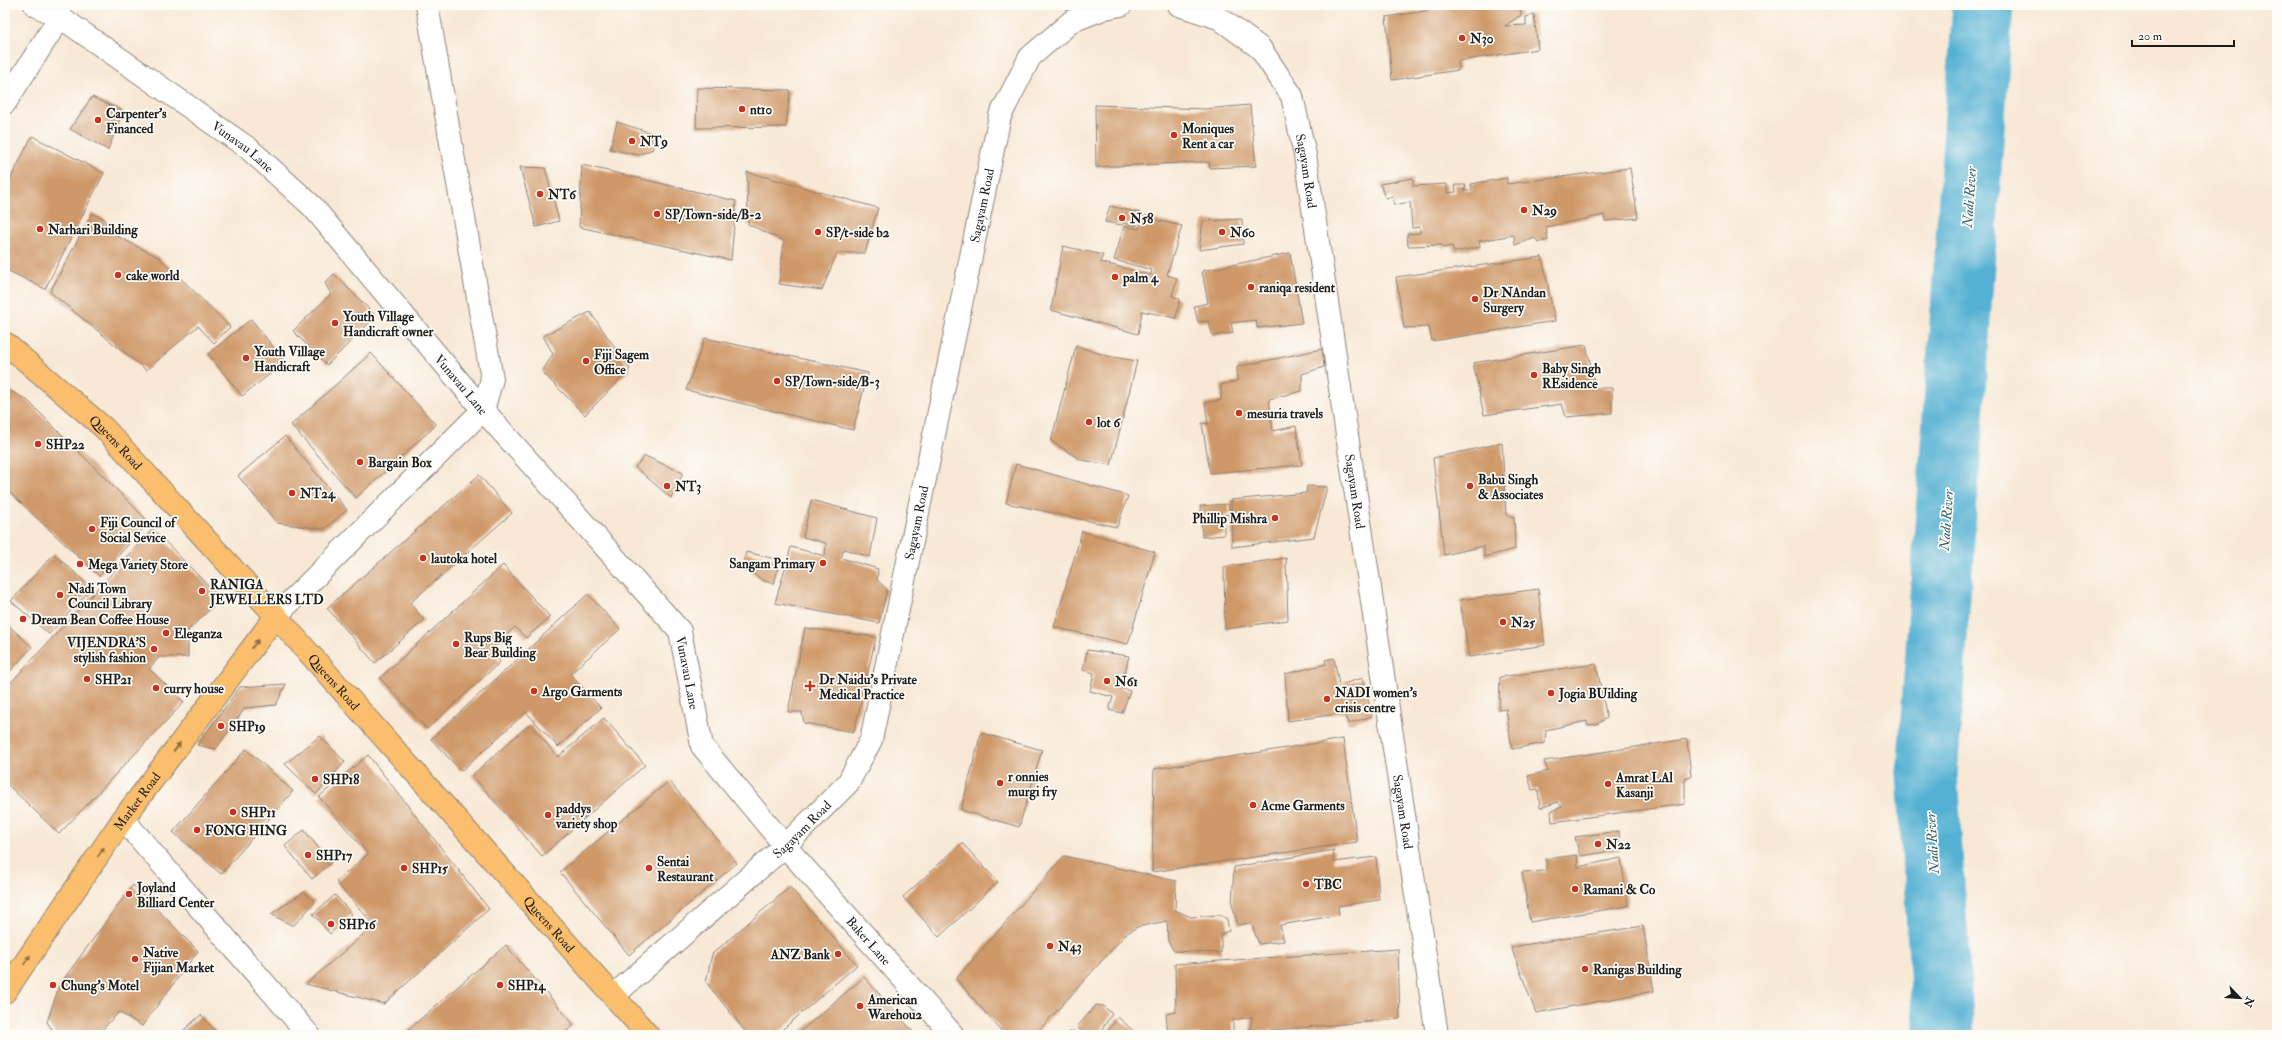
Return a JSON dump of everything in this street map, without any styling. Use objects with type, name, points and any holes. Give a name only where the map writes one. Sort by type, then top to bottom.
[{"type":"main road","name":"Queens Road","points":[[5,343],[104,428],[276,616],[648,1035]]},
{"type":"main road","name":"Market Road","points":[[5,992],[123,819],[276,616]]},
{"type":"street","name":"Vunavau Lane","points":[[35,5],[60,17],[248,148],[312,206],[483,410],[680,631],[702,746],[785,846]]},
{"type":"street","points":[[276,616],[483,410],[492,379],[427,5]]},
{"type":"street","name":"Sagayam Road","points":[[613,996],[785,846],[848,783],[871,740],[1000,116],[1030,57],[1072,21],[1105,8],[1121,5]]},
{"type":"street","name":"Sagayam Road","points":[[1179,5],[1218,18],[1260,48],[1292,96],[1305,155],[1437,1035]]},
{"type":"street","points":[[5,103],[60,17]]},
{"type":"street","points":[[123,819],[309,1035]]},
{"type":"street","name":"Baker Lane","points":[[785,846],[952,1035]]},
{"type":"building","name":"N30","points":[[1463,5],[1520,5],[1521,15],[1505,26],[1526,25],[1526,17],[1534,14],[1538,49],[1458,61],[1459,70],[1392,80],[1386,17]]},
{"type":"building","name":"nt10","points":[[697,88],[790,90],[786,127],[696,128]]},
{"type":"building","name":"Carpenter's Financed","points":[[92,97],[123,111],[108,150],[70,129]]},
{"type":"building","name":"Moniques Rent a car","points":[[1095,105],[1205,109],[1250,105],[1256,166],[1210,168],[1209,162],[1201,162],[1096,167]]},
{"type":"building","name":"NT9","points":[[617,122],[651,133],[653,149],[638,155],[610,149]]},
{"type":"building","name":"Narhari Building","points":[[32,136],[104,173],[45,289],[5,269],[5,190]]},
{"type":"building","name":"SP/Town-side/B-2","points":[[582,165],[736,201],[731,260],[579,227]]},
{"type":"building","name":"NT6","points":[[520,167],[545,168],[559,221],[536,227]]},
{"type":"building","name":"N29","points":[[1630,168],[1638,218],[1605,221],[1604,215],[1546,227],[1548,240],[1538,242],[1535,238],[1515,245],[1514,235],[1479,241],[1480,247],[1454,252],[1452,246],[1443,248],[1442,245],[1408,246],[1407,234],[1420,233],[1420,227],[1412,228],[1410,202],[1394,205],[1392,197],[1385,198],[1380,184],[1413,178],[1413,186],[1447,184],[1447,193],[1456,192],[1455,185],[1466,185],[1464,190],[1472,190],[1471,184],[1507,178],[1507,184]]},
{"type":"building","name":"SP/t-side b2","points":[[747,172],[878,208],[865,253],[837,253],[822,290],[779,284],[784,241],[748,224]]},
{"type":"building","name":"N58","points":[[1110,206],[1140,213],[1136,226],[1124,223],[1122,225],[1105,222]]},
{"type":"building","name":"cake world","points":[[92,213],[105,219],[107,231],[160,258],[230,327],[214,343],[198,326],[146,370],[50,292]]},
{"type":"building","name":"palm 4","points":[[1143,217],[1182,226],[1167,275],[1177,278],[1172,296],[1180,299],[1176,318],[1142,311],[1138,334],[1051,310],[1063,246],[1103,255],[1100,262],[1151,275],[1152,270],[1114,260],[1124,226],[1139,229]]},
{"type":"building","name":"N60","points":[[1242,219],[1243,244],[1199,250],[1203,221]]},
{"type":"building","name":"raniqa resident","points":[[1290,253],[1302,323],[1257,328],[1256,320],[1231,323],[1233,333],[1213,336],[1208,321],[1198,322],[1194,306],[1208,303],[1202,271]]},
{"type":"building","name":"Dr NAndan Surgery","points":[[1542,257],[1555,321],[1432,341],[1429,327],[1404,328],[1396,277]]},
{"type":"building","name":"Youth Village Handicraft owner","points":[[334,274],[376,316],[327,365],[293,331],[331,294],[325,283]]},
{"type":"building","name":"Fiji Sagem Office","points":[[590,312],[630,369],[585,415],[542,372],[553,354],[543,336]]},
{"type":"building","name":"Youth Village Handicraft","points":[[251,319],[285,362],[242,396],[208,354]]},
{"type":"building","name":"SP/Town-side/B-3","points":[[705,338],[868,373],[853,430],[686,390]]},
{"type":"building","name":"Baby Singh REsidence","points":[[1586,345],[1596,388],[1612,388],[1612,413],[1566,417],[1562,404],[1484,415],[1473,363]]},
{"type":"building","name":"lot 6","points":[[1076,346],[1107,356],[1137,361],[1111,465],[1081,460],[1051,441]]},
{"type":"building","name":"mesuria travels","points":[[1322,349],[1324,367],[1302,374],[1302,391],[1269,399],[1273,431],[1296,426],[1302,465],[1210,473],[1202,423],[1208,424],[1205,403],[1221,400],[1221,385],[1237,381],[1237,367]]},
{"type":"building","name":"Bargain Box","points":[[371,353],[436,425],[356,498],[291,425]]},
{"type":"building","name":"SHP22","points":[[5,388],[27,400],[149,522],[99,576],[5,488]]},
{"type":"building","name":"NT24","points":[[285,436],[347,510],[324,529],[277,523],[238,476]]},
{"type":"building","name":"Babu Singh & Associates","points":[[1502,443],[1506,515],[1514,517],[1515,549],[1484,557],[1484,546],[1444,555],[1433,458]]},
{"type":"building","name":"NT3","points":[[645,456],[683,473],[671,498],[635,467]]},
{"type":"building","points":[[1016,464],[1128,496],[1117,527],[1006,503]]},
{"type":"building","name":"lautoka hotel","points":[[479,475],[512,513],[410,603],[424,620],[375,663],[327,608]]},
{"type":"building","name":"Phillip Mishra","points":[[1307,486],[1327,487],[1314,537],[1232,547],[1231,500],[1306,493]]},
{"type":"building","name":"Sangam Primary","points":[[811,500],[877,518],[870,557],[844,549],[841,558],[878,569],[877,580],[887,589],[879,623],[775,603],[791,547],[825,556],[826,543],[803,537]]},
{"type":"building","points":[[1228,504],[1230,513],[1224,515],[1224,535],[1202,537],[1200,506]]},
{"type":"building","name":"SHP21","points":[[153,529],[221,599],[188,630],[188,657],[159,657],[149,669],[184,702],[59,834],[5,782],[5,689]]},
{"type":"building","points":[[1082,531],[1155,552],[1128,644],[1054,627]]},
{"type":"building","points":[[746,552],[780,560],[774,584],[762,580],[743,566]]},
{"type":"building","points":[[54,554],[92,588],[49,634],[11,601]]},
{"type":"building","name":"Phillip Mishra","points":[[1286,558],[1288,620],[1225,629],[1224,567]]},
{"type":"building","name":"Rups Big Bear Building","points":[[503,565],[550,617],[526,638],[515,627],[490,650],[500,662],[427,729],[380,678]]},
{"type":"building","name":"N25","points":[[1538,589],[1545,645],[1469,657],[1460,600]]},
{"type":"building","name":"Argo Garments","points":[[588,594],[620,629],[570,674],[601,708],[558,747],[526,712],[461,771],[431,739]]},
{"type":"building","points":[[5,622],[32,647],[5,677]]},
{"type":"building","points":[[805,628],[876,637],[854,732],[804,723],[802,712],[788,712]]},
{"type":"building","name":"N61","points":[[1087,650],[1129,656],[1121,688],[1130,691],[1122,713],[1109,710],[1113,697],[1090,691],[1094,673],[1083,670]]},
{"type":"building","name":"NADI women's crisis centre","points":[[1334,658],[1339,685],[1363,678],[1372,716],[1348,724],[1344,713],[1288,721],[1285,674],[1326,664],[1325,660]]},
{"type":"building","name":"Jogia BUilding","points":[[1596,664],[1607,718],[1597,724],[1587,725],[1587,721],[1546,730],[1545,743],[1512,749],[1506,709],[1499,710],[1500,677]]},
{"type":"building","name":"SHP19","points":[[286,684],[276,705],[245,708],[216,749],[197,745],[240,687]]},
{"type":"building","name":"paddys variety shop","points":[[604,718],[645,765],[542,856],[472,775],[530,724],[558,757]]},
{"type":"building","name":"r onnies murgi fry","points":[[981,733],[1042,750],[1019,827],[961,810]]},
{"type":"building","name":"SHP18","points":[[320,736],[345,762],[316,794],[285,764]]},
{"type":"building","name":"Acme Garments","points":[[1343,739],[1357,842],[1152,872],[1154,769]]},
{"type":"building","name":"Amrat LAl Kasanji","points":[[1687,739],[1691,777],[1685,779],[1685,804],[1552,822],[1551,811],[1562,807],[1558,802],[1540,808],[1538,789],[1532,790],[1528,776],[1548,771],[1544,761]]},
{"type":"building","name":"SHP11","points":[[246,749],[293,791],[221,874],[173,832]]},
{"type":"building","name":"SHP15","points":[[368,755],[489,909],[384,1004],[306,984],[374,925],[336,882],[368,854],[319,797]]},
{"type":"building","name":"Sentai Restaurant","points":[[669,781],[737,863],[629,955],[560,872]]},
{"type":"building","name":"SHP17","points":[[304,830],[331,863],[312,879],[285,846]]},
{"type":"building","name":"N22","points":[[1619,831],[1620,850],[1580,856],[1575,837]]},
{"type":"building","points":[[962,843],[998,882],[939,937],[903,897]]},
{"type":"building","name":"TBC","points":[[1334,850],[1333,862],[1376,857],[1379,900],[1338,906],[1339,915],[1280,925],[1284,941],[1259,944],[1251,923],[1238,925],[1232,904],[1234,867]]},
{"type":"building","name":"Ramani & Co","points":[[1577,855],[1578,867],[1621,858],[1628,906],[1530,922],[1522,872],[1546,871],[1546,859]]},
{"type":"building","name":"N43","points":[[1064,856],[1176,881],[1175,910],[1191,917],[1220,915],[1227,919],[1229,931],[1221,934],[1221,953],[1174,951],[1168,941],[1167,921],[1137,927],[1126,934],[1035,1035],[1005,1035],[956,979]]},
{"type":"building","name":"Native Fijian Market","points":[[133,885],[198,951],[142,1026],[119,1012],[97,1035],[56,1035],[47,1022],[60,984]]},
{"type":"building","points":[[790,887],[857,965],[776,1035],[748,1035],[706,982],[712,954]]},
{"type":"building","name":"SHP17","points":[[304,892],[315,902],[293,926],[271,914]]},
{"type":"building","name":"SHP16","points":[[335,895],[352,914],[330,934],[313,914]]},
{"type":"building","name":"Ranigas Building","points":[[1643,926],[1654,991],[1536,1013],[1511,947]]},
{"type":"building","name":"SHP14","points":[[506,945],[574,1025],[562,1035],[402,1035]]},
{"type":"building","points":[[1398,949],[1400,1019],[1250,1032],[1252,1017],[1233,1020],[1233,1035],[1168,1035],[1166,1014],[1176,1012],[1175,964]]},
{"type":"building","name":"American Warehou2","points":[[864,977],[916,1035],[796,1035]]},
{"type":"building","points":[[1096,1005],[1104,1006],[1112,1014],[1098,1035],[1085,1035],[1077,1027]]},
{"type":"building","points":[[201,1015],[219,1035],[178,1035]]},
{"type":"building","points":[[1118,1017],[1138,1035],[1105,1035]]},
{"type":"building","points":[[1074,1031],[1077,1035],[1067,1035],[1070,1032]]},
{"type":"waterway","name":"Nadi River","points":[[1944,1035],[1927,774],[1983,5]]},
{"type":"place","name":"N30","points":[[1462,38]]},
{"type":"place","name":"nt10","points":[[742,109]]},
{"type":"place","name":"Carpenter's Financed","points":[[98,120]]},
{"type":"place","name":"Moniques Rent a car","points":[[1174,135]]},
{"type":"place","name":"NT9","points":[[632,141]]},
{"type":"place","name":"NT6","points":[[540,194]]},
{"type":"place","name":"N29","points":[[1524,210]]},
{"type":"place","name":"SP/Town-side/B-2","points":[[657,214]]},
{"type":"place","name":"N58","points":[[1122,218]]},
{"type":"place","name":"Narhari Building","points":[[40,229]]},
{"type":"place","name":"SP/t-side b2","points":[[818,232]]},
{"type":"place","name":"N60","points":[[1222,232]]},
{"type":"place","name":"cake world","points":[[118,275]]},
{"type":"place","name":"palm 4","points":[[1115,277]]},
{"type":"place","name":"raniqa resident","points":[[1251,287]]},
{"type":"place","name":"Dr NAndan Surgery","points":[[1475,299]]},
{"type":"place","name":"Youth Village Handicraft owner","points":[[335,323]]},
{"type":"place","name":"Youth Village Handicraft","points":[[246,358]]},
{"type":"place","name":"Fiji Sagem Office","points":[[586,361]]},
{"type":"place","name":"Baby Singh REsidence","points":[[1534,375]]},
{"type":"place","name":"SP/Town-side/B-3","points":[[777,381]]},
{"type":"place","name":"mesuria travels","points":[[1239,413]]},
{"type":"place","name":"lot 6","points":[[1089,422]]},
{"type":"place","name":"SHP22","points":[[38,444]]},
{"type":"place","name":"Bargain Box","points":[[360,462]]},
{"type":"place","name":"NT3","points":[[667,486]]},
{"type":"place","name":"Babu Singh & Associates","points":[[1470,486]]},
{"type":"place","name":"NT24","points":[[292,493]]},
{"type":"place","name":"Phillip Mishra","points":[[1275,518]]},
{"type":"place","name":"Fiji Council of Social Sevice","points":[[92,529]]},
{"type":"place","name":"lautoka hotel","points":[[423,558]]},
{"type":"place","name":"Sangam Primary","points":[[823,563]]},
{"type":"place","name":"Mega Variety Store","points":[[80,564]]},
{"type":"place","name":"RANIGA JEWELLERS LTD","points":[[202,591]]},
{"type":"place","name":"Nadi Town Council Library","points":[[60,595]]},
{"type":"place","name":"Dream Bean Coffee House","points":[[23,619]]},
{"type":"place","name":"N25","points":[[1503,622]]},
{"type":"place","name":"Eleganza","points":[[166,633]]},
{"type":"place","name":"Rups Big Bear Building","points":[[456,644]]},
{"type":"place","name":"VIJENDRA'S stylish fashion","points":[[154,649]]},
{"type":"place","name":"SHP21","points":[[87,679]]},
{"type":"place","name":"N61","points":[[1107,681]]},
{"type":"place","name":"Dr Naidu’s Private Medical Practice","points":[[810,686]]},
{"type":"place","name":"curry house","points":[[156,688]]},
{"type":"place","name":"Argo Garments","points":[[534,691]]},
{"type":"place","name":"Jogia BUilding","points":[[1551,693]]},
{"type":"place","name":"NADI women's crisis centre","points":[[1327,699]]},
{"type":"place","name":"SHP19","points":[[221,726]]},
{"type":"place","name":"SHP18","points":[[315,779]]},
{"type":"place","name":"r onnies murgi fry","points":[[1000,783]]},
{"type":"place","name":"Amrat LAl Kasanji","points":[[1608,784]]},
{"type":"place","name":"Acme Garments","points":[[1253,805]]},
{"type":"place","name":"SHP11","points":[[233,812]]},
{"type":"place","name":"paddys variety shop","points":[[548,815]]},
{"type":"place","name":"FONG HING","points":[[197,830]]},
{"type":"place","name":"N22","points":[[1598,844]]},
{"type":"place","name":"SHP17","points":[[308,855]]},
{"type":"place","name":"SHP15","points":[[404,868]]},
{"type":"place","name":"Sentai Restaurant","points":[[649,868]]},
{"type":"place","name":"TBC","points":[[1306,884]]},
{"type":"place","name":"Ramani & Co","points":[[1575,889]]},
{"type":"place","name":"Joyland Billiard Center","points":[[129,894]]},
{"type":"place","name":"SHP16","points":[[331,924]]},
{"type":"place","name":"N43","points":[[1050,946]]},
{"type":"place","name":"ANZ Bank","points":[[838,954]]},
{"type":"place","name":"Native Fijian Market","points":[[135,959]]},
{"type":"place","name":"Ranigas Building","points":[[1585,969]]},
{"type":"place","name":"Chung's Motel","points":[[53,985]]},
{"type":"place","name":"SHP14","points":[[500,985]]},
{"type":"place","name":"American Warehou2","points":[[860,1006]]}]
